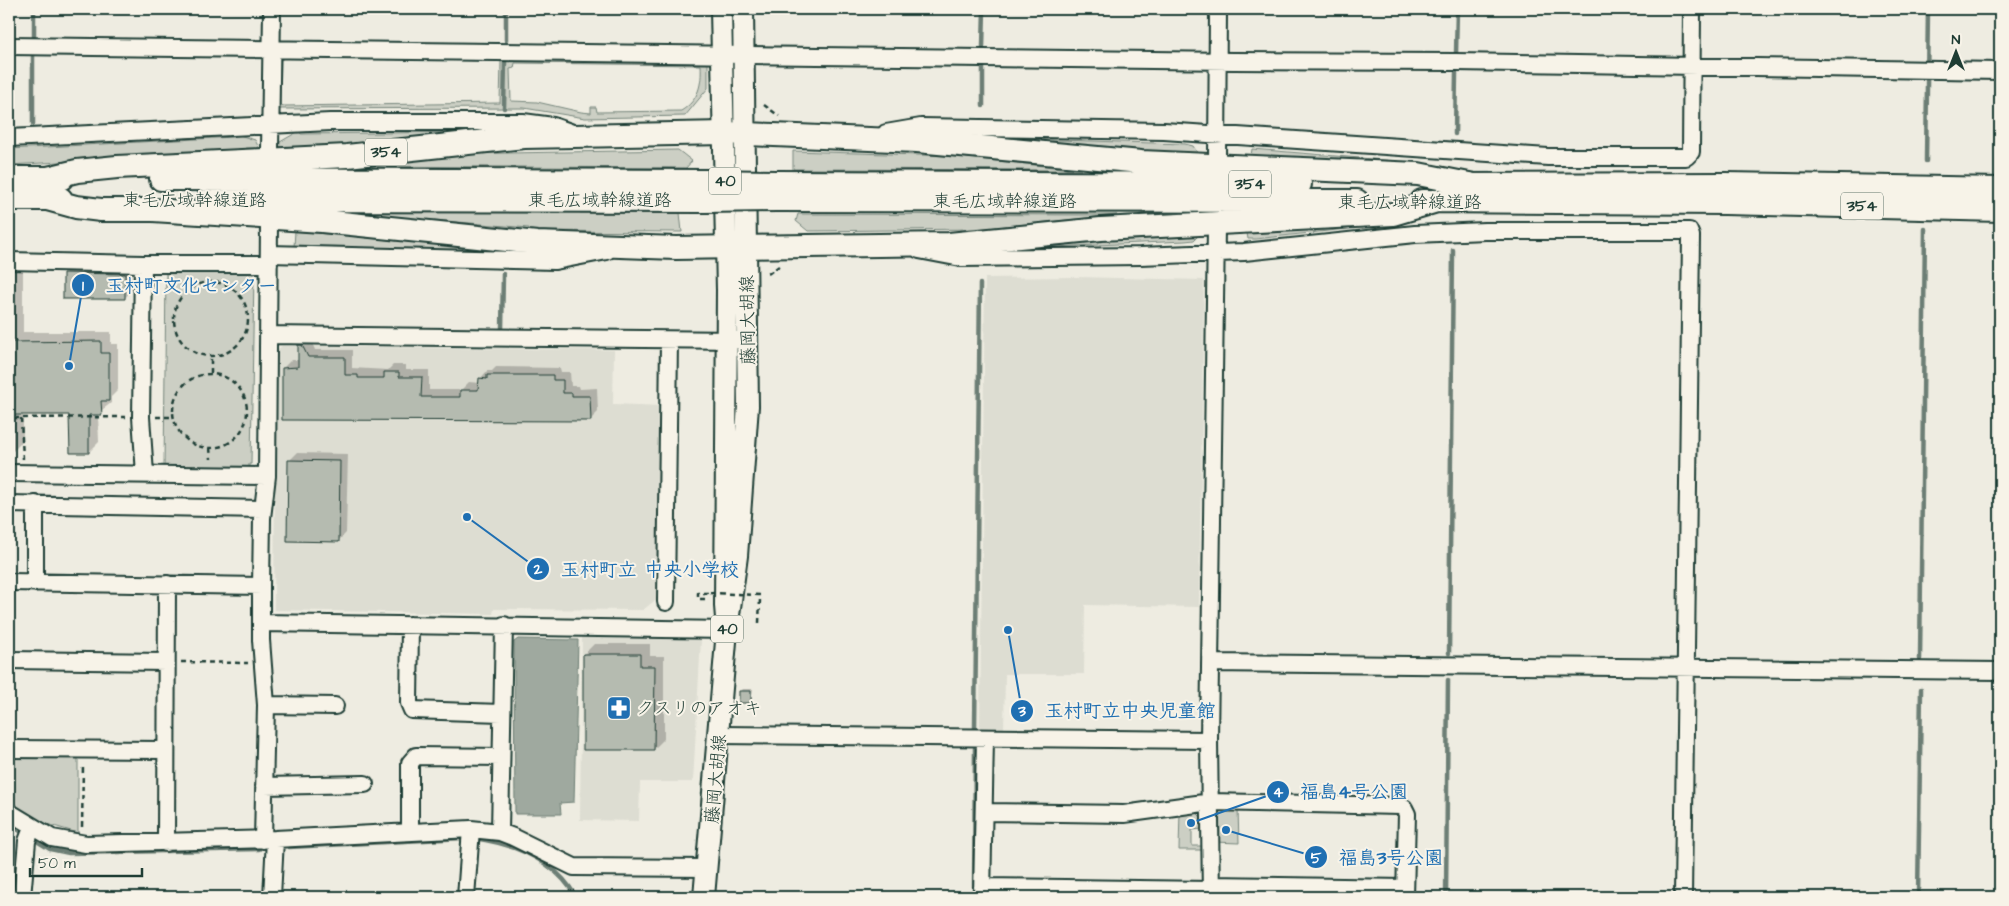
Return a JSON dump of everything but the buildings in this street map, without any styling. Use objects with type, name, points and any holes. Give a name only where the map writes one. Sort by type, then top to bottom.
[{"type":"highway","name":"354","points":[[1437,202],[1393,214],[1101,229],[988,241],[900,245],[735,243],[704,248],[616,247],[537,243],[312,220],[171,211],[101,210],[76,207],[48,189],[77,170],[347,156],[524,137],[872,138],[1141,162],[1418,174],[1474,185]]},
{"type":"highway","name":"東毛広域幹線道路","points":[[9,178],[48,189]]},
{"type":"highway","name":"東毛広域幹線道路","points":[[9,199],[48,189],[776,191],[1725,184],[2000,189]]},
{"type":"highway","name":"東毛広域幹線道路","points":[[776,191],[1437,202],[1724,203],[2000,210]]},
{"type":"main road","name":"藤岡大胡線","points":[[704,897],[720,734],[727,630],[743,487],[748,406],[739,340],[735,243],[742,137],[732,55],[721,9]]},
{"type":"main road","points":[[729,9],[732,55]]},
{"type":"main road","name":"藤岡大胡線","points":[[732,55],[743,9]]},
{"type":"main road","name":"藤岡大胡線","points":[[735,243],[742,137]]},
{"type":"main road","name":"藤岡大胡線","points":[[727,630],[725,606],[727,518],[739,340]]},
{"type":"street","points":[[270,150],[272,9]]},
{"type":"street","points":[[1216,159],[1218,9]]},
{"type":"street","points":[[872,138],[886,133],[921,127],[1155,131],[1548,157],[1686,157],[1691,152],[1692,9]]},
{"type":"street","points":[[9,46],[1218,61],[1456,62],[2000,71]]},
{"type":"street","points":[[9,138],[270,124],[522,122],[554,126],[578,137]]},
{"type":"street","points":[[270,223],[267,476],[263,509],[261,623],[266,705],[264,786],[272,897]]},
{"type":"street","points":[[1211,891],[1210,740],[1216,228]]},
{"type":"street","points":[[900,245],[936,255],[961,258],[1140,256],[1244,252],[1450,232],[1689,232],[1691,236],[1683,897]]},
{"type":"street","points":[[9,261],[143,264],[269,259],[555,261],[588,256],[616,247]]},
{"type":"street","points":[[143,264],[141,417],[145,474]]},
{"type":"street","points":[[268,334],[739,340]]},
{"type":"street","points":[[666,602],[669,340]]},
{"type":"street","points":[[16,473],[267,476]]},
{"type":"street","points":[[9,504],[263,509]]},
{"type":"street","points":[[35,504],[35,583]]},
{"type":"street","points":[[9,582],[261,586]]},
{"type":"street","points":[[166,843],[165,750],[170,662],[167,584]]},
{"type":"street","points":[[261,623],[727,630]]},
{"type":"street","points":[[410,625],[409,703],[412,710],[501,712]]},
{"type":"street","points":[[500,832],[504,626]]},
{"type":"street","points":[[9,660],[170,662]]},
{"type":"street","points":[[1211,663],[2000,671]]},
{"type":"street","points":[[266,705],[335,706]]},
{"type":"street","points":[[720,734],[1210,740]]},
{"type":"street","points":[[984,812],[1124,814],[1211,802],[1400,806],[1404,808],[1407,814],[1405,893],[1211,891],[1112,893],[982,892],[985,738]]},
{"type":"street","points":[[9,748],[165,750]]},
{"type":"street","points":[[410,832],[410,763],[416,756],[501,758]]},
{"type":"street","points":[[264,786],[365,784]]},
{"type":"street","points":[[9,812],[30,834],[68,842],[166,843],[269,840],[471,829],[500,832],[574,866],[708,868]]},
{"type":"street","points":[[466,897],[471,829]]},
{"type":"street","points":[[22,897],[30,834]]},
{"type":"path","points":[[205,282],[217,282],[229,286],[239,293],[245,304],[248,316],[248,328],[234,348],[223,354],[211,356],[199,354],[179,340],[174,328],[173,316],[176,304],[183,293],[193,286],[205,282]]},
{"type":"path","points":[[211,356],[211,373]]},
{"type":"path","points":[[211,373],[228,377],[238,385],[245,395],[248,407],[247,420],[242,431],[234,440],[223,446],[210,448],[198,446],[187,440],[179,431],[172,417],[176,396],[182,385],[192,377],[211,373]]},
{"type":"path","points":[[14,418],[141,417]]},
{"type":"path","points":[[16,473],[22,418]]},
{"type":"path","points":[[709,599],[698,599],[698,592],[760,595],[759,623]]},
{"type":"path","points":[[170,662],[256,663]]},
{"type":"path","points":[[82,834],[83,756]]},
{"type":"shaded area","points":[[282,56],[708,62],[708,88],[685,116],[585,118],[524,108],[278,109],[278,60]],"holes":[[[284,58],[501,61],[500,103],[284,106],[280,105],[281,60]],[[515,63],[701,65],[701,79],[696,97],[681,111],[597,112],[596,107],[591,107],[591,113],[537,102],[511,101],[510,69],[514,68]]]},
{"type":"shaded area","points":[[520,128],[340,147],[279,150],[280,142],[299,131],[301,134],[470,132],[470,130]]},
{"type":"shaded area","points":[[236,134],[255,140],[259,148],[245,148],[245,151],[9,165],[9,149],[233,137]]},
{"type":"shaded area","points":[[930,136],[1185,144],[1193,146],[1201,158]]},
{"type":"shaded area","points":[[1252,149],[1396,161],[1251,156]]},
{"type":"shaded area","points":[[678,150],[692,161],[686,168],[353,166],[453,154]]},
{"type":"shaded area","points":[[793,151],[950,156],[1081,170],[793,169]]},
{"type":"shaded area","points":[[578,211],[580,213],[680,213],[682,232],[528,231],[529,228],[339,212]]},
{"type":"shaded area","points":[[798,214],[1117,215],[977,229],[808,231],[796,221]]},
{"type":"shaded area","points":[[1402,221],[1410,222],[1255,239],[1248,239],[1247,233]]},
{"type":"shaded area","points":[[295,231],[421,243],[463,244],[463,253],[458,253],[458,250],[294,247]]},
{"type":"shaded area","points":[[1088,235],[1199,235],[1194,240],[1185,241],[1053,247],[1052,251],[967,251]]},
{"type":"shaded area","points":[[166,270],[254,271],[251,464],[249,464],[249,469],[164,468]]},
{"type":"shaded area","points":[[1075,277],[1204,280],[1199,607],[1085,605],[1084,674],[1005,674],[1004,731],[980,731],[985,278]]},
{"type":"shaded area","points":[[282,346],[614,350],[613,404],[662,406],[659,597],[643,610],[494,609],[493,614],[274,610],[276,351]]},
{"type":"shaded area","points":[[582,635],[700,636],[701,639],[693,782],[640,782],[639,821],[580,820]]},
{"type":"shaded area","points":[[518,639],[578,640],[574,802],[560,803],[561,814],[515,814],[514,642]]},
{"type":"shaded area","points":[[9,756],[78,756],[78,833],[40,822],[9,803]]},
{"type":"shaded area","points":[[1192,808],[1202,818],[1202,829],[1192,830],[1192,846],[1202,846],[1202,850],[1179,850],[1180,811]]},
{"type":"shaded area","points":[[1222,809],[1238,809],[1239,843],[1214,842],[1213,817]]},
{"type":"waterway","points":[[34,9],[34,37]]},
{"type":"waterway","points":[[506,9],[506,40]]},
{"type":"waterway","points":[[983,47],[984,9]]},
{"type":"waterway","points":[[1456,54],[1457,9]]},
{"type":"waterway","points":[[1926,161],[1928,9]]},
{"type":"waterway","points":[[33,56],[33,124]]},
{"type":"waterway","points":[[504,108],[505,62]]},
{"type":"waterway","points":[[983,68],[983,106]]},
{"type":"waterway","points":[[1455,134],[1456,73]]},
{"type":"waterway","points":[[1920,659],[1925,229]]},
{"type":"waterway","points":[[1449,653],[1453,250]]},
{"type":"waterway","points":[[502,329],[503,274]]},
{"type":"waterway","points":[[975,728],[980,284]]},
{"type":"waterway","points":[[1446,897],[1448,680]]},
{"type":"waterway","points":[[1918,897],[1921,689]]},
{"type":"waterway","points":[[974,897],[975,748]]},
{"type":"waterway","points":[[9,824],[50,849],[69,853],[259,849]]},
{"type":"waterway","points":[[289,847],[463,838]]},
{"type":"waterway","points":[[474,838],[504,845],[532,856],[557,873],[576,897]]},
{"type":"place","name":"玉村町文化センター","points":[[69,366]]},
{"type":"place","name":"玉村町立 中央小学校","points":[[467,517]]},
{"type":"place","name":"玉村町立中央児童館","points":[[1008,630]]},
{"type":"place","name":"クスリのアオキ","points":[[619,708]]},
{"type":"place","name":"福島4号公園","points":[[1191,823]]},
{"type":"place","name":"福島3号公園","points":[[1226,830]]}]
